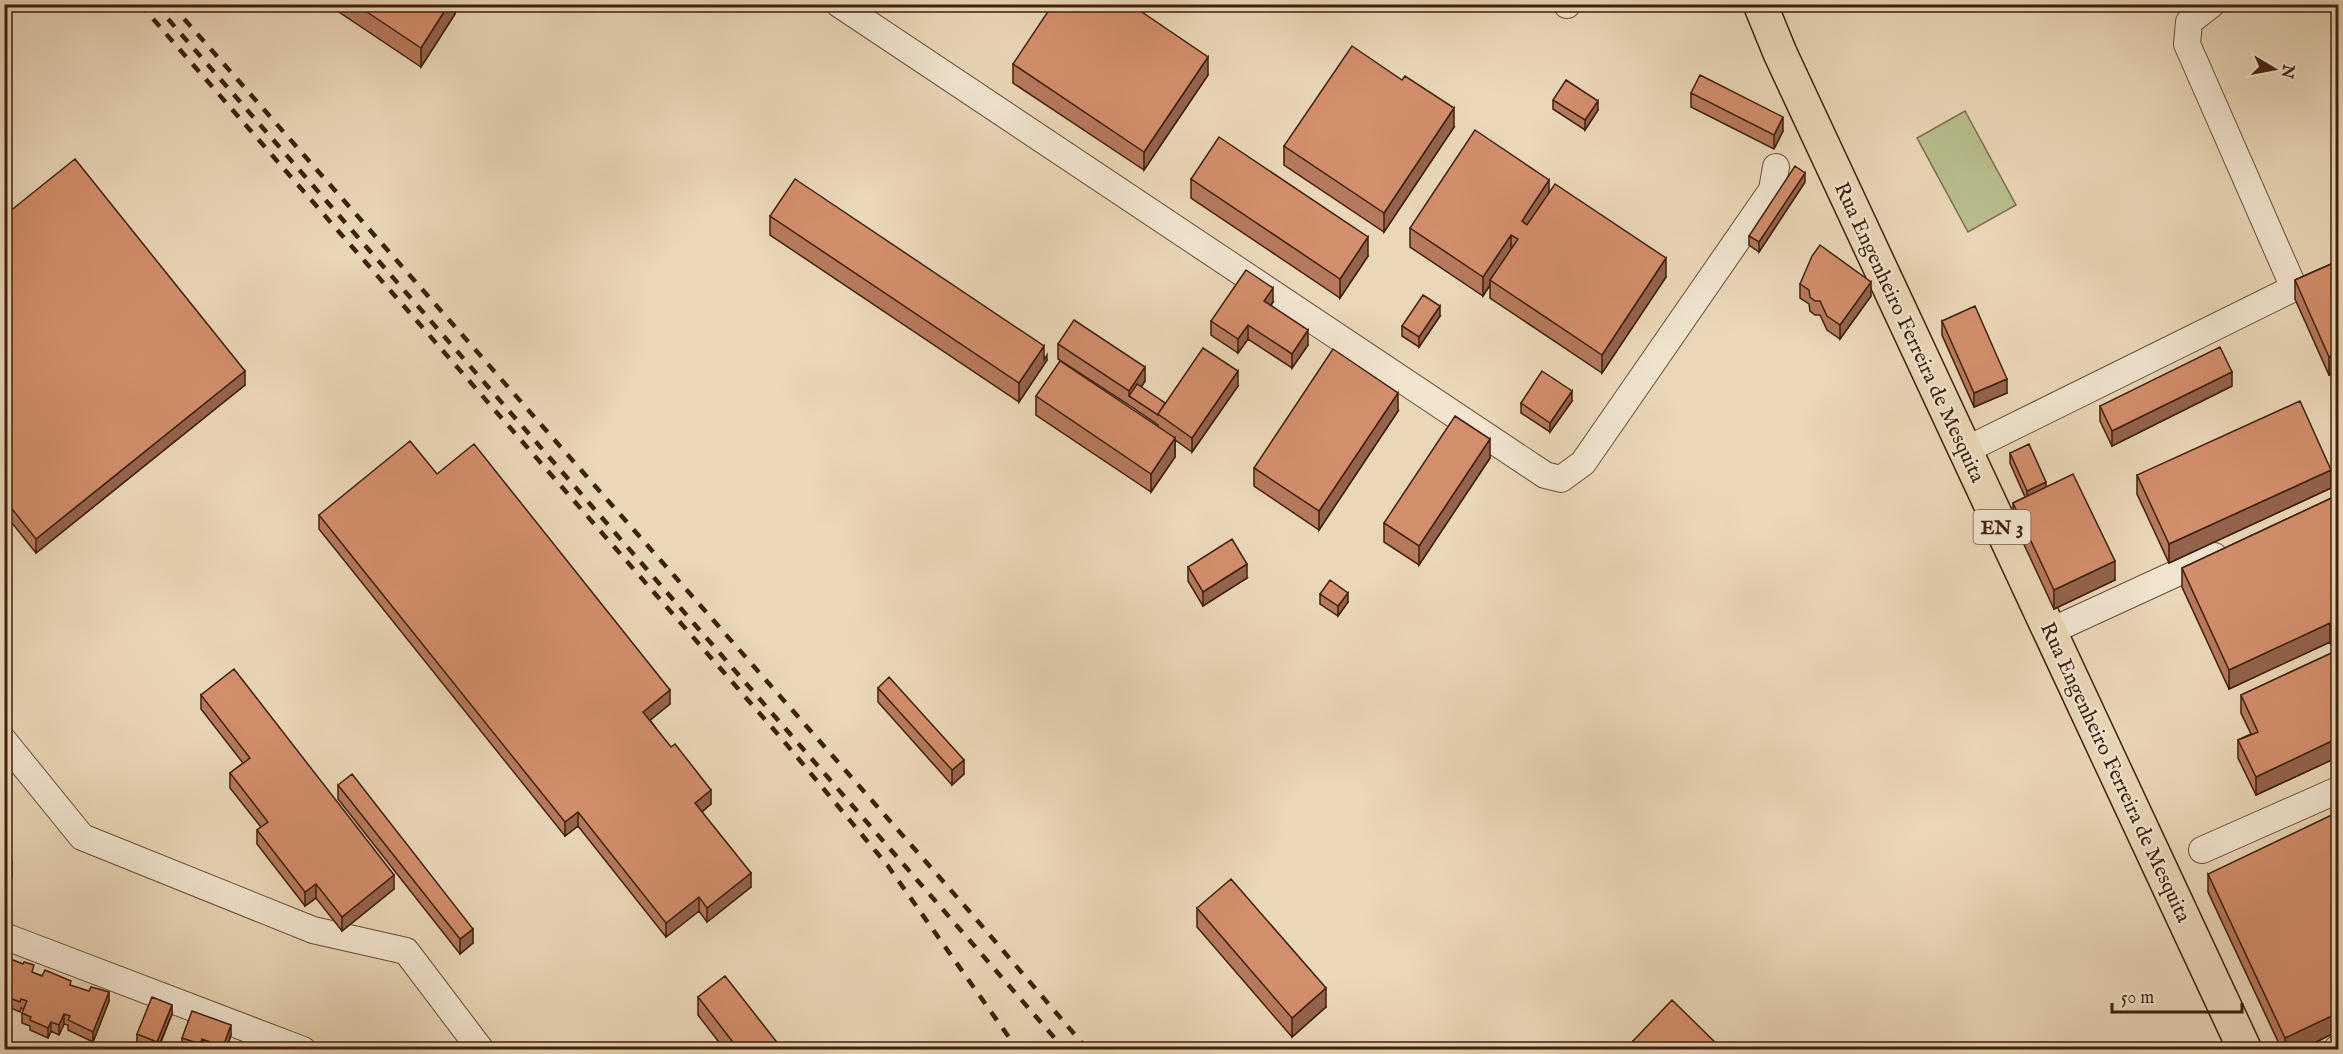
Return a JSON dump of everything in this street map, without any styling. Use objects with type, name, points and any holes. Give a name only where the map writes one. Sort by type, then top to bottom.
[{"type":"main road","name":"Rua Engenheiro Ferreira de Mesquita","points":[[1760,4],[1785,64],[2245,1050]]},
{"type":"street","points":[[839,4],[1535,469],[1545,475],[1561,479],[1583,463],[1614,420],[1772,190],[1776,167]]},
{"type":"street","points":[[1966,450],[2303,284],[2187,44],[2189,22],[2212,4]]},
{"type":"street","points":[[2051,631],[2232,548]]},
{"type":"street","points":[[4,741],[82,837],[313,930],[406,951],[481,1050]]},
{"type":"street","points":[[2202,850],[2338,790]]},
{"type":"street","points":[[4,936],[291,1047]]},
{"type":"green space","points":[[1965,111],[2016,205],[1968,232],[1917,138]]},
{"type":"building","points":[[355,4],[449,4],[421,48]]},
{"type":"building","points":[[1053,4],[1130,4],[1208,57],[1144,152],[1013,64]]},
{"type":"building","points":[[1352,46],[1402,80],[1405,76],[1454,108],[1384,213],[1284,146]]},
{"type":"building","points":[[1700,75],[1783,117],[1774,135],[1691,93]]},
{"type":"building","points":[[1566,80],[1598,101],[1585,120],[1553,100]]},
{"type":"building","points":[[1475,130],[1549,180],[1522,221],[1527,225],[1555,184],[1666,258],[1602,355],[1490,280],[1518,239],[1511,235],[1483,277],[1410,228]]},
{"type":"building","points":[[1219,137],[1368,237],[1340,279],[1191,179]]},
{"type":"building","points":[[75,159],[245,371],[36,539],[4,499],[4,216]]},
{"type":"building","points":[[1795,166],[1805,173],[1759,242],[1749,236]]},
{"type":"building","points":[[795,179],[1044,346],[1019,383],[770,216]]},
{"type":"building","points":[[1820,245],[1871,282],[1840,325],[1827,316],[1820,301],[1815,301],[1810,297],[1809,290],[1800,284],[1812,256]]},
{"type":"building","points":[[2338,261],[2338,352],[2329,357],[2295,280]]},
{"type":"building","points":[[1246,270],[1273,288],[1264,301],[1308,330],[1292,354],[1248,325],[1238,339],[1211,321]]},
{"type":"building","points":[[1423,295],[1440,306],[1419,337],[1402,326]]},
{"type":"building","points":[[1975,306],[2007,379],[1974,393],[1942,321]]},
{"type":"building","points":[[1074,320],[1145,367],[1129,391],[1058,344]]},
{"type":"building","points":[[2220,347],[2232,372],[2112,431],[2100,406]]},
{"type":"building","points":[[1203,348],[1238,371],[1192,438],[1158,414]]},
{"type":"building","points":[[1333,349],[1398,393],[1319,511],[1254,468]]},
{"type":"building","points":[[1060,361],[1175,438],[1151,474],[1036,396]]},
{"type":"building","points":[[1542,371],[1572,391],[1550,423],[1521,403]]},
{"type":"building","points":[[1137,384],[1165,403],[1158,415],[1129,396]]},
{"type":"building","points":[[2300,401],[2331,470],[2169,544],[2137,475]]},
{"type":"building","points":[[1455,416],[1490,439],[1419,546],[1384,523]]},
{"type":"building","points":[[410,441],[437,474],[474,444],[670,690],[643,712],[671,747],[675,744],[711,790],[695,803],[751,873],[707,908],[699,897],[666,923],[578,812],[565,822],[319,515]]},
{"type":"building","points":[[2029,444],[2046,482],[2027,491],[2010,453]]},
{"type":"building","points":[[2073,474],[2115,561],[2054,590],[2013,503]]},
{"type":"building","points":[[2338,495],[2338,642],[2330,623],[2229,670],[2182,568]]},
{"type":"building","points":[[1232,539],[1247,564],[1203,592],[1188,567]]},
{"type":"building","points":[[1330,580],[1348,593],[1338,606],[1320,594]]},
{"type":"building","points":[[2338,650],[2338,738],[2256,777],[2238,740],[2258,732],[2241,695]]},
{"type":"building","points":[[234,669],[394,875],[342,917],[316,884],[305,892],[257,830],[268,822],[230,773],[250,758],[201,695]]},
{"type":"building","points":[[889,677],[964,760],[952,770],[878,688]]},
{"type":"building","points":[[352,774],[473,929],[460,939],[338,785]]},
{"type":"building","points":[[2338,812],[2338,1013],[2285,1038],[2208,874]]},
{"type":"building","points":[[4,859],[12,862],[4,879]]},
{"type":"building","points":[[1231,879],[1326,988],[1292,1018],[1197,908]]},
{"type":"building","points":[[4,950],[10,953],[8,958],[23,964],[24,962],[34,965],[32,972],[42,976],[45,970],[71,981],[70,985],[89,991],[91,987],[109,992],[93,1032],[68,1020],[70,1016],[64,1014],[59,1025],[51,1022],[48,1028],[30,1020],[31,1017],[22,1013],[27,1001],[21,999],[20,1002],[4,996]]},
{"type":"building","points":[[725,976],[783,1050],[739,1050],[698,997]]},
{"type":"building","points":[[152,997],[172,1005],[157,1042],[137,1034]]},
{"type":"building","points":[[1672,1000],[1723,1050],[1642,1050],[1633,1041]]},
{"type":"building","points":[[192,1011],[231,1025],[223,1047],[202,1039],[200,1044],[182,1038]]},
{"type":"railway","points":[[140,4],[782,739],[888,866],[1018,1050]]},
{"type":"railway","points":[[155,4],[1065,1050]]},
{"type":"railway","points":[[171,4],[970,912],[1088,1050]]}]
